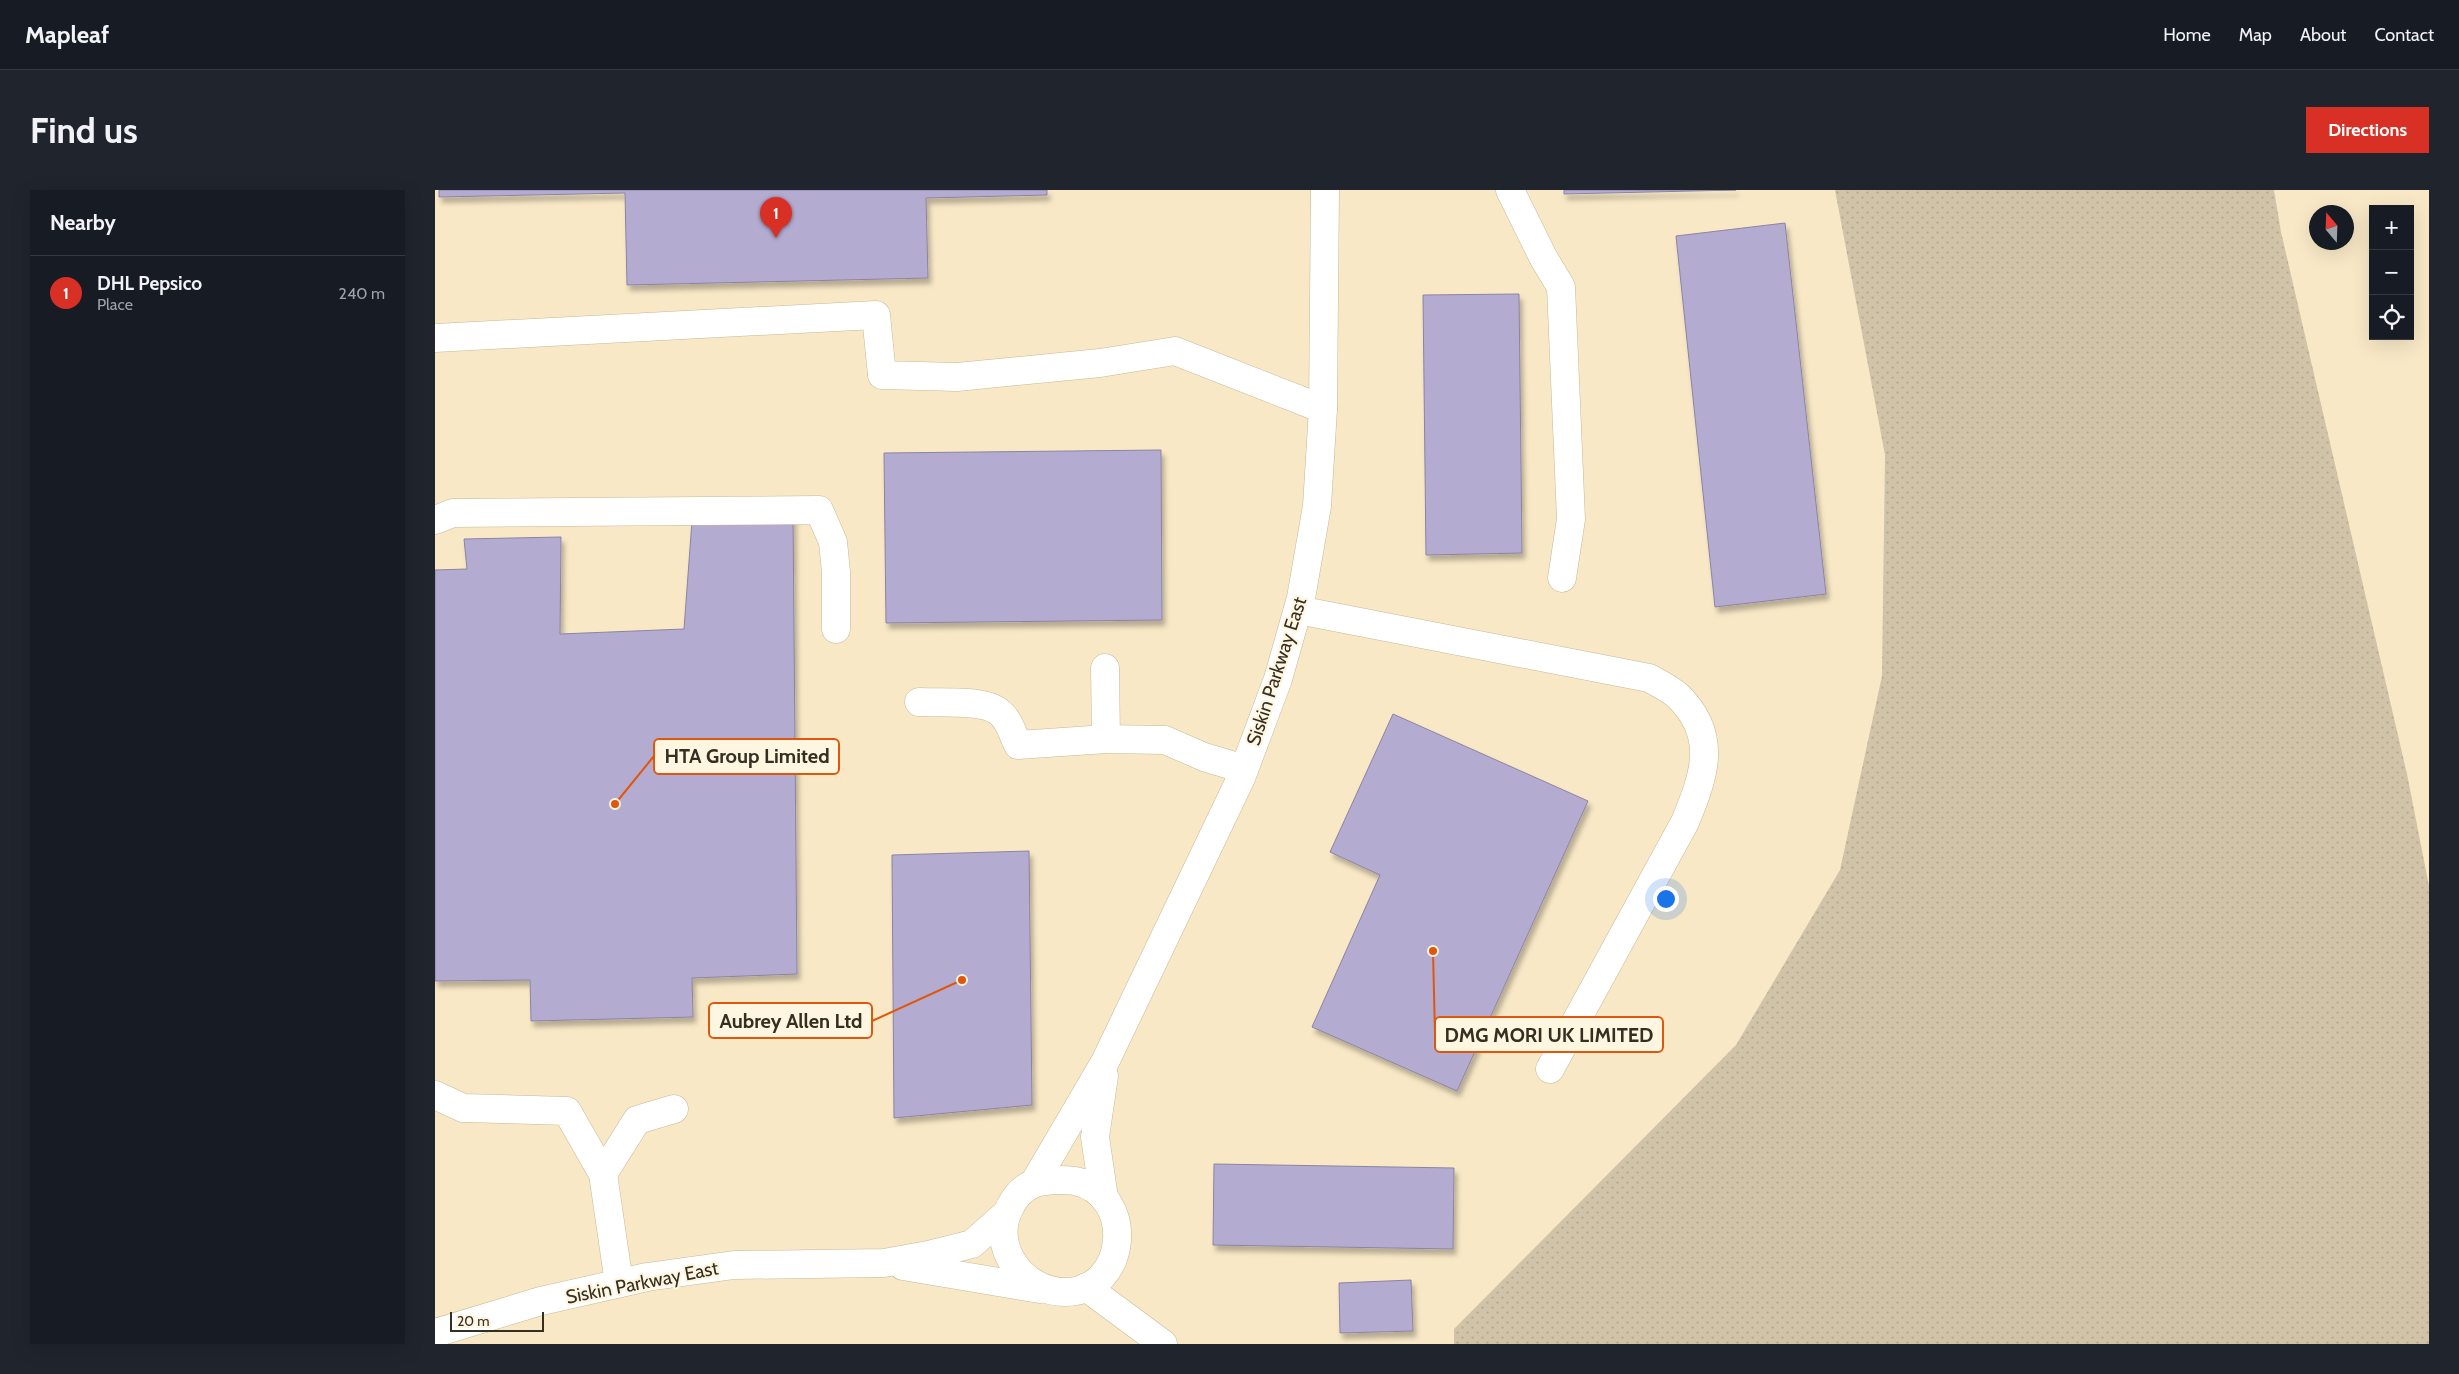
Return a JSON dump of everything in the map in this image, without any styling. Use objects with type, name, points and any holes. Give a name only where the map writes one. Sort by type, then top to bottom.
[{"type":"street","name":"Siskin Parkway East","points":[[1034,1183],[1105,1062],[1244,769],[1278,679],[1298,610],[1317,506],[1323,408],[1325,190]]},
{"type":"street","points":[[1510,190],[1543,257],[1561,287],[1571,519],[1563,578]]},
{"type":"street","points":[[435,338],[875,315],[882,375],[957,377],[1101,363],[1175,351],[1323,408]]},
{"type":"street","points":[[435,520],[453,513],[819,510],[833,542],[836,572],[836,629]]},
{"type":"street","points":[[1298,610],[1649,678],[1677,696],[1697,721],[1705,753],[1701,782],[1685,822],[1550,1068]]},
{"type":"street","points":[[1105,668],[1106,739]]},
{"type":"street","points":[[919,702],[986,705],[999,712],[1009,726],[1018,745],[1106,739],[1165,740],[1204,757],[1244,769]]},
{"type":"street","name":"Siskin Parkway East","points":[[1104,1198],[1095,1137],[1105,1062]]},
{"type":"street","points":[[435,1095],[463,1108],[567,1111],[603,1174],[619,1283]]},
{"type":"street","points":[[603,1174],[637,1120],[674,1109]]},
{"type":"street","points":[[1056,1180],[1075,1181],[1089,1186],[1104,1198],[1115,1215],[1119,1234],[1113,1259],[1102,1276],[1086,1287],[1067,1292],[1047,1290],[1028,1281],[1015,1267],[1006,1250],[1002,1230],[1007,1213],[1021,1191],[1034,1183],[1056,1180]]},
{"type":"street","name":"Siskin Parkway East","points":[[444,1335],[541,1301],[647,1277],[734,1265],[884,1263],[929,1255],[972,1244],[1007,1213]]},
{"type":"street","name":"Siskin Parkway East","points":[[884,1263],[1047,1290]]},
{"type":"street","points":[[1086,1287],[1163,1344]]},
{"type":"shaded area","points":[[1835,190],[2274,190],[2281,232],[2407,774],[2429,886],[2429,1344],[1454,1344],[1454,1329],[1736,1045],[1840,870],[1882,676],[1885,455]]},
{"type":"building","points":[[439,190],[1047,190],[1047,195],[926,198],[928,278],[627,285],[625,193],[439,197]]},
{"type":"building","points":[[1564,190],[1736,190],[1564,194]]},
{"type":"building","points":[[1785,223],[1826,594],[1715,607],[1676,236]]},
{"type":"building","points":[[1519,294],[1522,553],[1426,555],[1423,295]]},
{"type":"building","points":[[1161,450],[1162,620],[886,623],[884,453]]},
{"type":"building","points":[[793,515],[797,974],[692,978],[693,1017],[531,1021],[530,980],[435,981],[435,570],[467,569],[464,539],[561,537],[560,634],[684,629],[692,521]]},
{"type":"building","points":[[1393,714],[1588,801],[1457,1091],[1312,1027],[1380,875],[1330,852]]},
{"type":"building","points":[[1029,851],[1032,1105],[894,1118],[892,855]]},
{"type":"building","points":[[1214,1164],[1454,1168],[1453,1249],[1213,1245]]},
{"type":"building","points":[[1411,1280],[1413,1331],[1340,1333],[1339,1283]]},
{"type":"place","name":"DHL Pepsico","points":[[776,238]]},
{"type":"place","name":"HTA Group Limited","points":[[615,804]]},
{"type":"place","name":"DMG MORI UK LIMITED","points":[[1433,951]]},
{"type":"place","name":"Aubrey Allen Ltd","points":[[962,980]]}]
